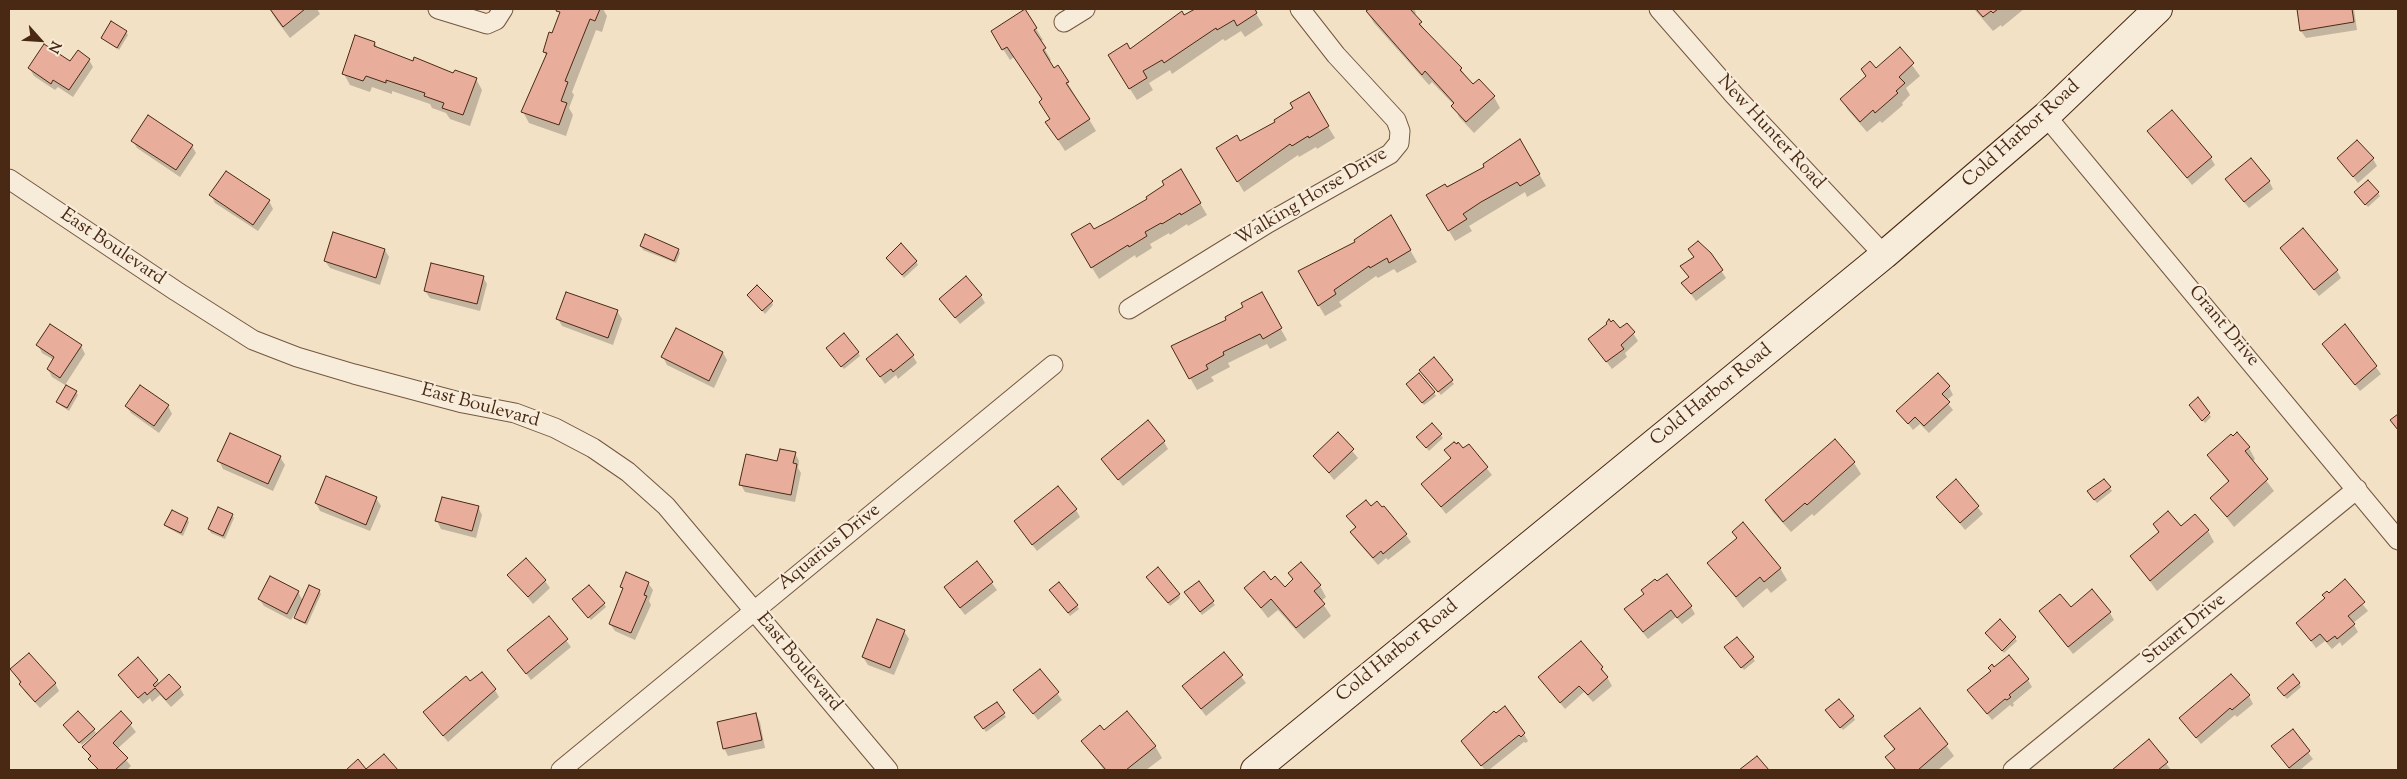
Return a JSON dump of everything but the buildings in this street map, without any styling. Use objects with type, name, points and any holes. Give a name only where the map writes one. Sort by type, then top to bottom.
[{"type":"main road","name":"Cold Harbor Road","points":[[1255,770],[1884,255],[2046,116],[2158,9]]},
{"type":"street","points":[[438,9],[486,24],[496,20],[502,9]]},
{"type":"street","points":[[1064,22],[1085,9]]},
{"type":"street","name":"Walking Horse Drive","points":[[1129,308],[1268,223],[1390,154],[1399,143],[1400,131],[1396,120],[1336,55],[1300,9]]},
{"type":"street","name":"New Hunter Road","points":[[1659,9],[1734,95],[1884,255]]},
{"type":"street","name":"Grant Drive","points":[[2046,116],[2398,540]]},
{"type":"street","name":"East Boulevard","points":[[9,179],[176,291],[253,340],[297,357],[354,374],[463,403],[515,414],[555,428],[593,448],[628,472],[666,506],[888,770]]},
{"type":"street","name":"Aquarius Drive","points":[[561,770],[1053,366]]},
{"type":"street","name":"Stuart Drive","points":[[2013,770],[2357,489]]}]
